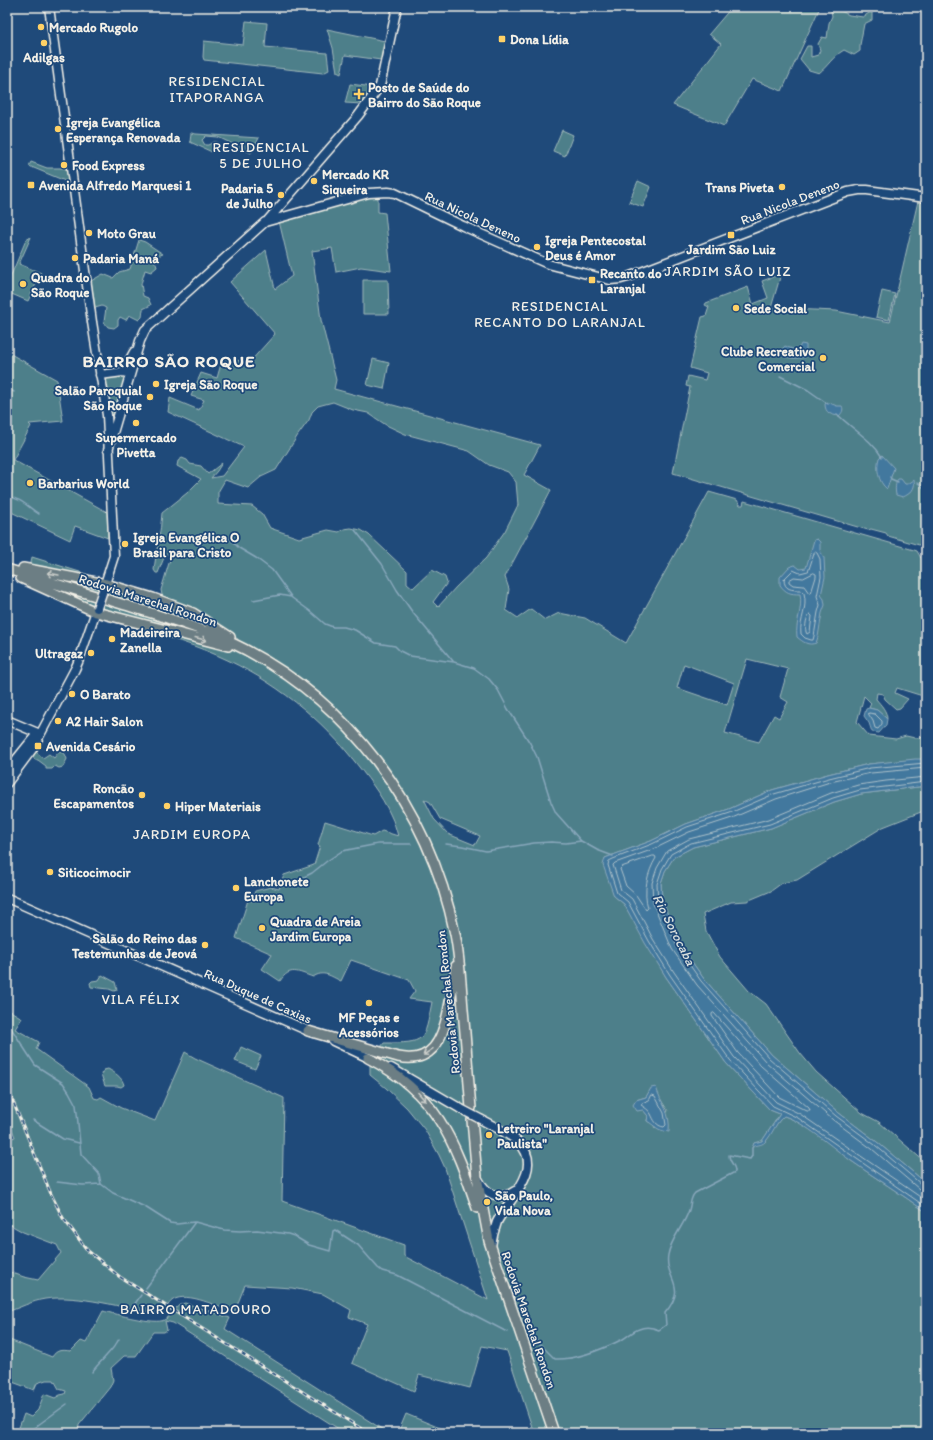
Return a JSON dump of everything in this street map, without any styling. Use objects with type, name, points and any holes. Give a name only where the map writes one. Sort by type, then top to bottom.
[{"type":"main road","points":[[7,783],[10,772],[33,748],[40,732],[79,660],[114,558],[107,418],[92,322],[49,7]]},
{"type":"main road","points":[[123,372],[147,328],[268,220],[283,211],[369,101],[380,86],[397,7]]},
{"type":"main road","name":"Rua Nicola Deneno","points":[[283,211],[369,193],[393,192],[463,226],[548,264],[610,280],[628,277],[848,192],[867,190],[926,198]]},
{"type":"main road","points":[[108,450],[140,341]]},
{"type":"main road","points":[[100,375],[123,372],[130,376]]},
{"type":"main road","points":[[107,418],[112,421],[118,420]]},
{"type":"main road","points":[[7,566],[105,585],[153,598],[188,610],[263,659]]},
{"type":"main road","name":"Rodovia Marechal Rondon","points":[[7,569],[181,622],[230,642],[263,659],[302,685],[331,709],[358,737],[386,773],[411,814],[432,858],[447,903],[458,950],[471,1108]]},
{"type":"main road","points":[[7,572],[96,610],[229,646],[263,659]]},
{"type":"main road","points":[[7,720],[40,732]]},
{"type":"main road","name":"Rua Duque de Caxias","points":[[7,898],[401,1073],[513,1138],[524,1149],[528,1162],[528,1170],[518,1190],[498,1221],[490,1245]]},
{"type":"main road","points":[[308,1031],[398,1057],[413,1058],[425,1054],[435,1047],[443,1031],[452,992],[458,950]]},
{"type":"main road","points":[[368,1058],[386,1067],[409,1084],[436,1113],[457,1152],[490,1245]]},
{"type":"main road","name":"Rodovia Marechal Rondon","points":[[472,1120],[477,1177],[490,1245],[554,1433]]},
{"type":"main road","points":[[477,1177],[488,1192],[498,1197],[507,1196],[518,1190]]},
{"type":"green space","points":[[732,7],[820,7],[782,91],[752,79],[724,126],[673,105],[721,44],[709,34]]},
{"type":"green space","points":[[833,7],[849,15],[863,17],[872,11],[872,20],[864,24],[860,51],[854,55],[844,50],[836,55],[819,73],[809,70],[800,59],[807,46],[811,46],[811,57],[818,55],[820,50],[818,44],[822,37],[827,38],[829,23],[832,16],[831,11]]},
{"type":"green space","points":[[246,21],[267,23],[265,47],[327,53],[329,70],[323,73],[204,60],[204,41],[243,45]]},
{"type":"green space","points":[[327,29],[385,41],[381,60],[345,55],[341,74],[337,72],[333,48]]},
{"type":"green space","points":[[350,84],[373,88],[362,104],[345,103]]},
{"type":"green space","points":[[562,130],[573,135],[565,156],[553,151]]},
{"type":"green space","points":[[191,133],[259,138],[251,153],[218,137],[206,136],[202,140],[205,145],[217,142],[212,152],[190,142]]},
{"type":"green space","points":[[31,162],[47,168],[67,168],[70,183],[29,166]]},
{"type":"green space","points":[[638,181],[651,187],[643,207],[629,202]]},
{"type":"green space","points":[[373,195],[378,195],[378,212],[385,213],[391,271],[361,267],[336,272],[332,248],[312,251],[321,320],[336,380],[334,389],[540,445],[524,475],[551,490],[505,577],[509,589],[506,610],[518,618],[531,609],[545,620],[559,613],[585,618],[626,643],[709,492],[737,500],[740,505],[743,505],[744,501],[914,550],[917,551],[921,558],[924,557],[923,551],[926,552],[926,697],[897,688],[895,693],[908,699],[900,708],[896,709],[885,699],[883,694],[877,693],[876,699],[885,711],[887,719],[877,710],[869,708],[871,703],[864,696],[857,722],[869,736],[896,739],[906,736],[915,738],[926,737],[926,759],[869,764],[772,790],[729,809],[686,824],[651,841],[605,858],[614,896],[624,904],[666,977],[726,1063],[770,1110],[780,1114],[762,1141],[754,1143],[753,1147],[766,1141],[776,1125],[784,1116],[792,1119],[809,1129],[850,1160],[926,1212],[926,1422],[917,1433],[534,1433],[507,1351],[482,1346],[470,1388],[419,1375],[414,1391],[352,1363],[367,1324],[349,1317],[351,1310],[323,1294],[292,1288],[245,1285],[234,1313],[204,1301],[187,1297],[173,1300],[162,1312],[157,1314],[101,1302],[72,1298],[40,1300],[7,1312],[7,1271],[38,1280],[61,1253],[57,1245],[23,1232],[7,1223],[7,1140],[15,1137],[7,1116],[7,1009],[22,1018],[15,1029],[39,1042],[36,1049],[89,1087],[94,1098],[98,1099],[101,1097],[121,1108],[155,1121],[185,1052],[195,1058],[284,1098],[282,1201],[404,1245],[404,1256],[488,1300],[445,1168],[439,1155],[425,1130],[407,1108],[370,1075],[370,1063],[355,1057],[355,1048],[377,1052],[384,1043],[416,1041],[421,1038],[427,1025],[432,1002],[409,999],[415,991],[409,980],[351,960],[341,981],[327,974],[320,974],[313,977],[299,972],[291,972],[287,973],[280,981],[262,969],[272,954],[236,938],[248,900],[252,901],[255,891],[271,887],[279,889],[284,875],[314,865],[320,846],[318,845],[325,821],[373,836],[382,831],[398,836],[387,808],[352,758],[321,724],[268,682],[228,660],[194,646],[99,618],[101,615],[233,649],[238,639],[215,624],[166,599],[162,595],[161,590],[172,553],[165,555],[158,573],[154,570],[162,513],[187,493],[201,479],[177,466],[178,461],[182,458],[187,460],[190,464],[201,466],[208,474],[222,463],[211,478],[222,476],[244,447],[168,412],[170,398],[199,410],[204,400],[191,396],[201,373],[217,378],[223,357],[249,363],[275,334],[230,282],[266,250],[275,289],[292,276],[279,221]],"holes":[[[333,402],[353,410],[368,413],[386,425],[405,434],[469,451],[489,465],[508,472],[516,482],[518,505],[505,531],[486,558],[438,607],[433,602],[447,583],[445,577],[432,570],[413,588],[407,583],[407,571],[369,535],[361,530],[351,528],[344,529],[339,532],[328,530],[299,538],[270,528],[262,514],[252,506],[218,504],[218,492],[225,480],[248,488],[261,477],[276,470],[309,420],[312,412],[318,406]],[[747,659],[788,669],[780,697],[788,702],[779,718],[774,715],[759,742],[725,733]],[[684,664],[734,683],[727,705],[677,688]],[[424,799],[430,802],[440,819],[480,836],[475,845],[448,834],[434,819]],[[651,1089],[659,1097],[668,1111],[655,1128],[653,1124],[647,1121],[648,1116],[636,1100],[646,1097]]]},
{"type":"green space","points":[[918,201],[926,202],[926,547],[888,536],[886,533],[871,529],[868,530],[673,473],[690,387],[686,386],[688,376],[705,380],[707,373],[690,368],[702,317],[706,316],[709,307],[705,305],[706,303],[748,287],[753,304],[768,298],[762,281],[781,274],[771,308],[836,311],[890,322]]},
{"type":"green space","points":[[31,237],[19,264],[41,273],[28,301],[7,292],[7,285],[26,240]]},
{"type":"green space","points":[[139,240],[145,242],[163,254],[152,258],[157,267],[151,272],[145,270],[141,284],[143,296],[148,298],[151,305],[143,309],[142,317],[139,320],[129,315],[126,320],[120,317],[118,320],[118,325],[114,328],[108,327],[104,322],[106,308],[102,306],[95,308],[91,281],[103,274],[113,278],[119,272],[130,269]]},
{"type":"green space","points":[[363,280],[388,280],[389,314],[363,314]]},
{"type":"green space","points":[[882,291],[895,294],[889,320],[876,317]]},
{"type":"green space","name":"Barbarius World","points":[[7,352],[57,380],[63,421],[29,424],[31,426],[13,460],[107,512],[108,538],[75,526],[70,540],[9,511],[7,515]]},
{"type":"green space","points":[[373,359],[389,363],[384,389],[367,385]]},
{"type":"green space","points":[[126,376],[114,418],[111,417],[105,381],[109,377]]},
{"type":"green space","points":[[32,557],[102,579],[34,567],[31,563]]},
{"type":"green space","points":[[49,575],[99,584],[176,608],[209,628],[172,614]]},
{"type":"green space","points":[[33,581],[169,623],[210,638],[102,612]]},
{"type":"green space","points":[[36,752],[43,758],[49,754],[54,758],[61,752],[65,754],[67,759],[63,767],[59,768],[55,766],[52,769],[46,769],[46,766],[38,760],[35,760],[33,757]]},
{"type":"green space","points":[[926,786],[926,810],[883,827],[797,880],[782,883],[771,891],[747,901],[731,902],[703,914],[706,931],[720,957],[749,991],[766,1004],[800,1053],[816,1072],[862,1113],[879,1122],[926,1163],[926,1183],[877,1142],[839,1113],[772,1055],[704,979],[680,945],[662,900],[661,883],[665,871],[674,857],[693,847],[771,828],[834,802],[861,794]]},
{"type":"green space","points":[[102,975],[115,982],[117,990],[114,991],[91,987],[90,983],[92,981],[99,980]]},
{"type":"green space","points":[[241,1047],[261,1056],[255,1069],[235,1061]]},
{"type":"green space","points":[[108,1069],[120,1077],[124,1085],[121,1087],[105,1086],[101,1074],[104,1070]]},
{"type":"green space","points":[[185,1303],[230,1318],[225,1329],[388,1433],[345,1433],[173,1323],[165,1321],[167,1330],[164,1332],[153,1332],[136,1356],[124,1356],[111,1368],[113,1380],[110,1387],[79,1425],[78,1433],[17,1433],[24,1414],[31,1417],[38,1410],[44,1394],[55,1398],[65,1394],[66,1391],[59,1389],[54,1380],[46,1380],[37,1383],[34,1390],[7,1380],[7,1339],[52,1357],[60,1351],[71,1351],[81,1341],[86,1343],[103,1311],[135,1318],[160,1321],[167,1318],[178,1306]]},
{"type":"green space","points":[[406,1414],[452,1433],[398,1433]]},
{"type":"water","points":[[801,344],[806,345],[806,357],[791,358],[778,353],[785,346],[795,350],[799,348]]},
{"type":"water","points":[[827,402],[837,406],[842,406],[843,409],[839,416],[831,414],[826,410],[825,404]]},
{"type":"water","points":[[882,455],[894,468],[887,489],[880,479],[878,470],[879,458]]},
{"type":"water","points":[[898,479],[901,479],[905,484],[908,484],[914,480],[912,491],[903,497],[896,495],[896,482]]},
{"type":"water","points":[[817,539],[820,542],[820,550],[824,558],[825,577],[821,595],[824,599],[825,605],[816,643],[808,644],[797,637],[797,626],[801,605],[800,594],[791,593],[784,590],[780,585],[780,577],[789,567],[795,565],[800,569],[806,568],[814,540]]},
{"type":"water","points":[[869,708],[877,710],[887,719],[886,725],[879,733],[872,732],[869,723],[864,716],[866,709]]},
{"type":"water","name":"Rio Sorocaba","points":[[926,759],[926,786],[861,794],[834,802],[771,828],[693,847],[674,857],[665,871],[661,883],[662,900],[680,945],[704,979],[772,1055],[839,1113],[877,1142],[926,1183],[926,1212],[850,1160],[809,1129],[784,1116],[778,1122],[765,1142],[752,1148],[754,1143],[762,1141],[780,1114],[770,1110],[726,1063],[666,977],[645,943],[624,904],[614,896],[603,865],[605,858],[651,841],[686,824],[729,809],[772,790],[869,764]]},
{"type":"water","points":[[656,1087],[669,1119],[669,1132],[659,1129],[647,1121],[648,1116],[643,1110],[637,1111],[633,1105],[636,1100],[646,1097],[651,1088]]},
{"type":"waterway","points":[[780,376],[808,390],[828,404]]},
{"type":"waterway","points":[[7,388],[14,392]]},
{"type":"waterway","points":[[837,414],[867,439],[882,457]]},
{"type":"waterway","points":[[890,477],[898,482]]},
{"type":"waterway","points":[[918,483],[924,488],[926,495]]},
{"type":"waterway","points":[[7,497],[12,497],[20,501],[39,514]]},
{"type":"waterway","points":[[355,530],[382,564],[397,590],[413,613],[453,661]]},
{"type":"waterway","points":[[226,535],[239,548],[272,570],[292,598],[325,624],[333,627],[344,627],[355,630],[376,643],[395,646],[400,651],[410,656],[454,662],[474,668],[489,679],[498,690],[508,709],[530,743],[537,757],[551,802],[556,813],[581,841],[597,850],[613,856]]},
{"type":"waterway","points":[[253,600],[280,595],[291,597]]},
{"type":"waterway","points":[[446,844],[486,851],[534,843],[566,843],[581,841]]},
{"type":"waterway","points":[[288,885],[312,873],[342,851],[378,844],[411,844]]},
{"type":"waterway","points":[[7,1018],[11,1028],[35,1065],[63,1083],[69,1092],[76,1105],[81,1154],[99,1174],[101,1184],[113,1193],[145,1207],[170,1223],[177,1224],[194,1222]]},
{"type":"waterway","points":[[33,1120],[63,1139],[79,1143]]},
{"type":"waterway","points":[[536,1340],[555,1359],[573,1358],[599,1350],[644,1327],[659,1330],[666,1325],[665,1313],[675,1296],[674,1282],[669,1270],[668,1255],[672,1243],[687,1216],[692,1197],[695,1193],[735,1172],[729,1155],[750,1159],[752,1156],[752,1148]]},
{"type":"waterway","points":[[57,1182],[83,1185],[101,1184]]},
{"type":"waterway","points":[[146,1288],[195,1222],[224,1230],[257,1230],[288,1234],[309,1245],[330,1251],[333,1231],[335,1230],[358,1245],[382,1271],[397,1275],[507,1332]]},
{"type":"waterway","points":[[132,1308],[141,1295]]},
{"type":"waterway","points":[[92,1372],[114,1348],[119,1339]]},
{"type":"waterway","points":[[27,1433],[67,1404]]},
{"type":"railway","points":[[7,1087],[51,1194],[63,1218],[88,1251],[120,1277],[368,1433]]},
{"type":"place","name":"Mercado Rugolo","points":[[41,27]]},
{"type":"place","name":"Dona Lídia","points":[[502,39]]},
{"type":"place","name":"Adilgas","points":[[44,43]]},
{"type":"place","name":"Posto de Saúde do Bairro do São Roque","points":[[359,94]]},
{"type":"place","name":"Igreja Evangélica Esperança Renovada","points":[[58,129]]},
{"type":"place","name":"Food Express","points":[[64,165]]},
{"type":"place","name":"Mercado KR Siqueira","points":[[314,181]]},
{"type":"place","name":"Avenida Alfredo Marquesi 1","points":[[31,185]]},
{"type":"place","name":"Trans Piveta","points":[[782,187]]},
{"type":"place","name":"Padaria 5 de Julho","points":[[281,195]]},
{"type":"place","name":"Moto Grau","points":[[89,233]]},
{"type":"place","name":"Jardim São Luiz","points":[[731,235]]},
{"type":"place","name":"Igreja Pentecostal Deus é Amor","points":[[537,247]]},
{"type":"place","name":"Padaria Maná","points":[[75,258]]},
{"type":"place","name":"Recanto do Laranjal","points":[[592,280]]},
{"type":"place","name":"Quadra do São Roque","points":[[23,284]]},
{"type":"place","name":"Sede Social","points":[[736,308]]},
{"type":"place","name":"Clube Recreativo Comercial","points":[[823,358]]},
{"type":"place","name":"Igreja São Roque","points":[[156,384]]},
{"type":"place","name":"Salão Paroquial São Roque","points":[[150,397]]},
{"type":"place","name":"Supermercado Pivetta","points":[[136,423]]},
{"type":"place","name":"Barbarius World","points":[[30,483]]},
{"type":"place","name":"Igreja Evangélica O Brasil para Cristo","points":[[125,544]]},
{"type":"place","name":"Madeireira Zanella","points":[[112,639]]},
{"type":"place","name":"Ultragaz","points":[[91,653]]},
{"type":"place","name":"O Barato","points":[[72,694]]},
{"type":"place","name":"A2 Hair Salon","points":[[58,721]]},
{"type":"place","name":"Avenida Cesário","points":[[38,746]]},
{"type":"place","name":"Roncão Escapamentos","points":[[142,795]]},
{"type":"place","name":"Hiper Materiais","points":[[167,806]]},
{"type":"place","name":"Siticocimocir","points":[[50,872]]},
{"type":"place","name":"Lanchonete Europa","points":[[236,888]]},
{"type":"place","name":"Quadra de Areia Jardim Europa","points":[[262,928]]},
{"type":"place","name":"Salão do Reino das Testemunhas de Jeová","points":[[205,945]]},
{"type":"place","name":"MF Peças e Acessórios","points":[[369,1003]]},
{"type":"place","name":"Letreiro \"Laranjal Paulista\"","points":[[489,1135]]},
{"type":"place","name":"São Paulo, Vida Nova","points":[[487,1202]]},
{"type":"district","name":"RESIDENCIAL ITAPORANGA","points":[[217,90]]},
{"type":"district","name":"RESIDENCIAL 5 DE JULHO","points":[[261,156]]},
{"type":"district","name":"JARDIM SÃO LUIZ","points":[[728,271]]},
{"type":"district","name":"RESIDENCIAL RECANTO DO LARANJAL","points":[[560,314]]},
{"type":"district","name":"BAIRRO SÃO ROQUE","points":[[169,361]]},
{"type":"district","name":"JARDIM EUROPA","points":[[192,834]]},
{"type":"district","name":"VILA FÉLIX","points":[[141,999]]},
{"type":"district","name":"BAIRRO MATADOURO","points":[[196,1309]]}]
